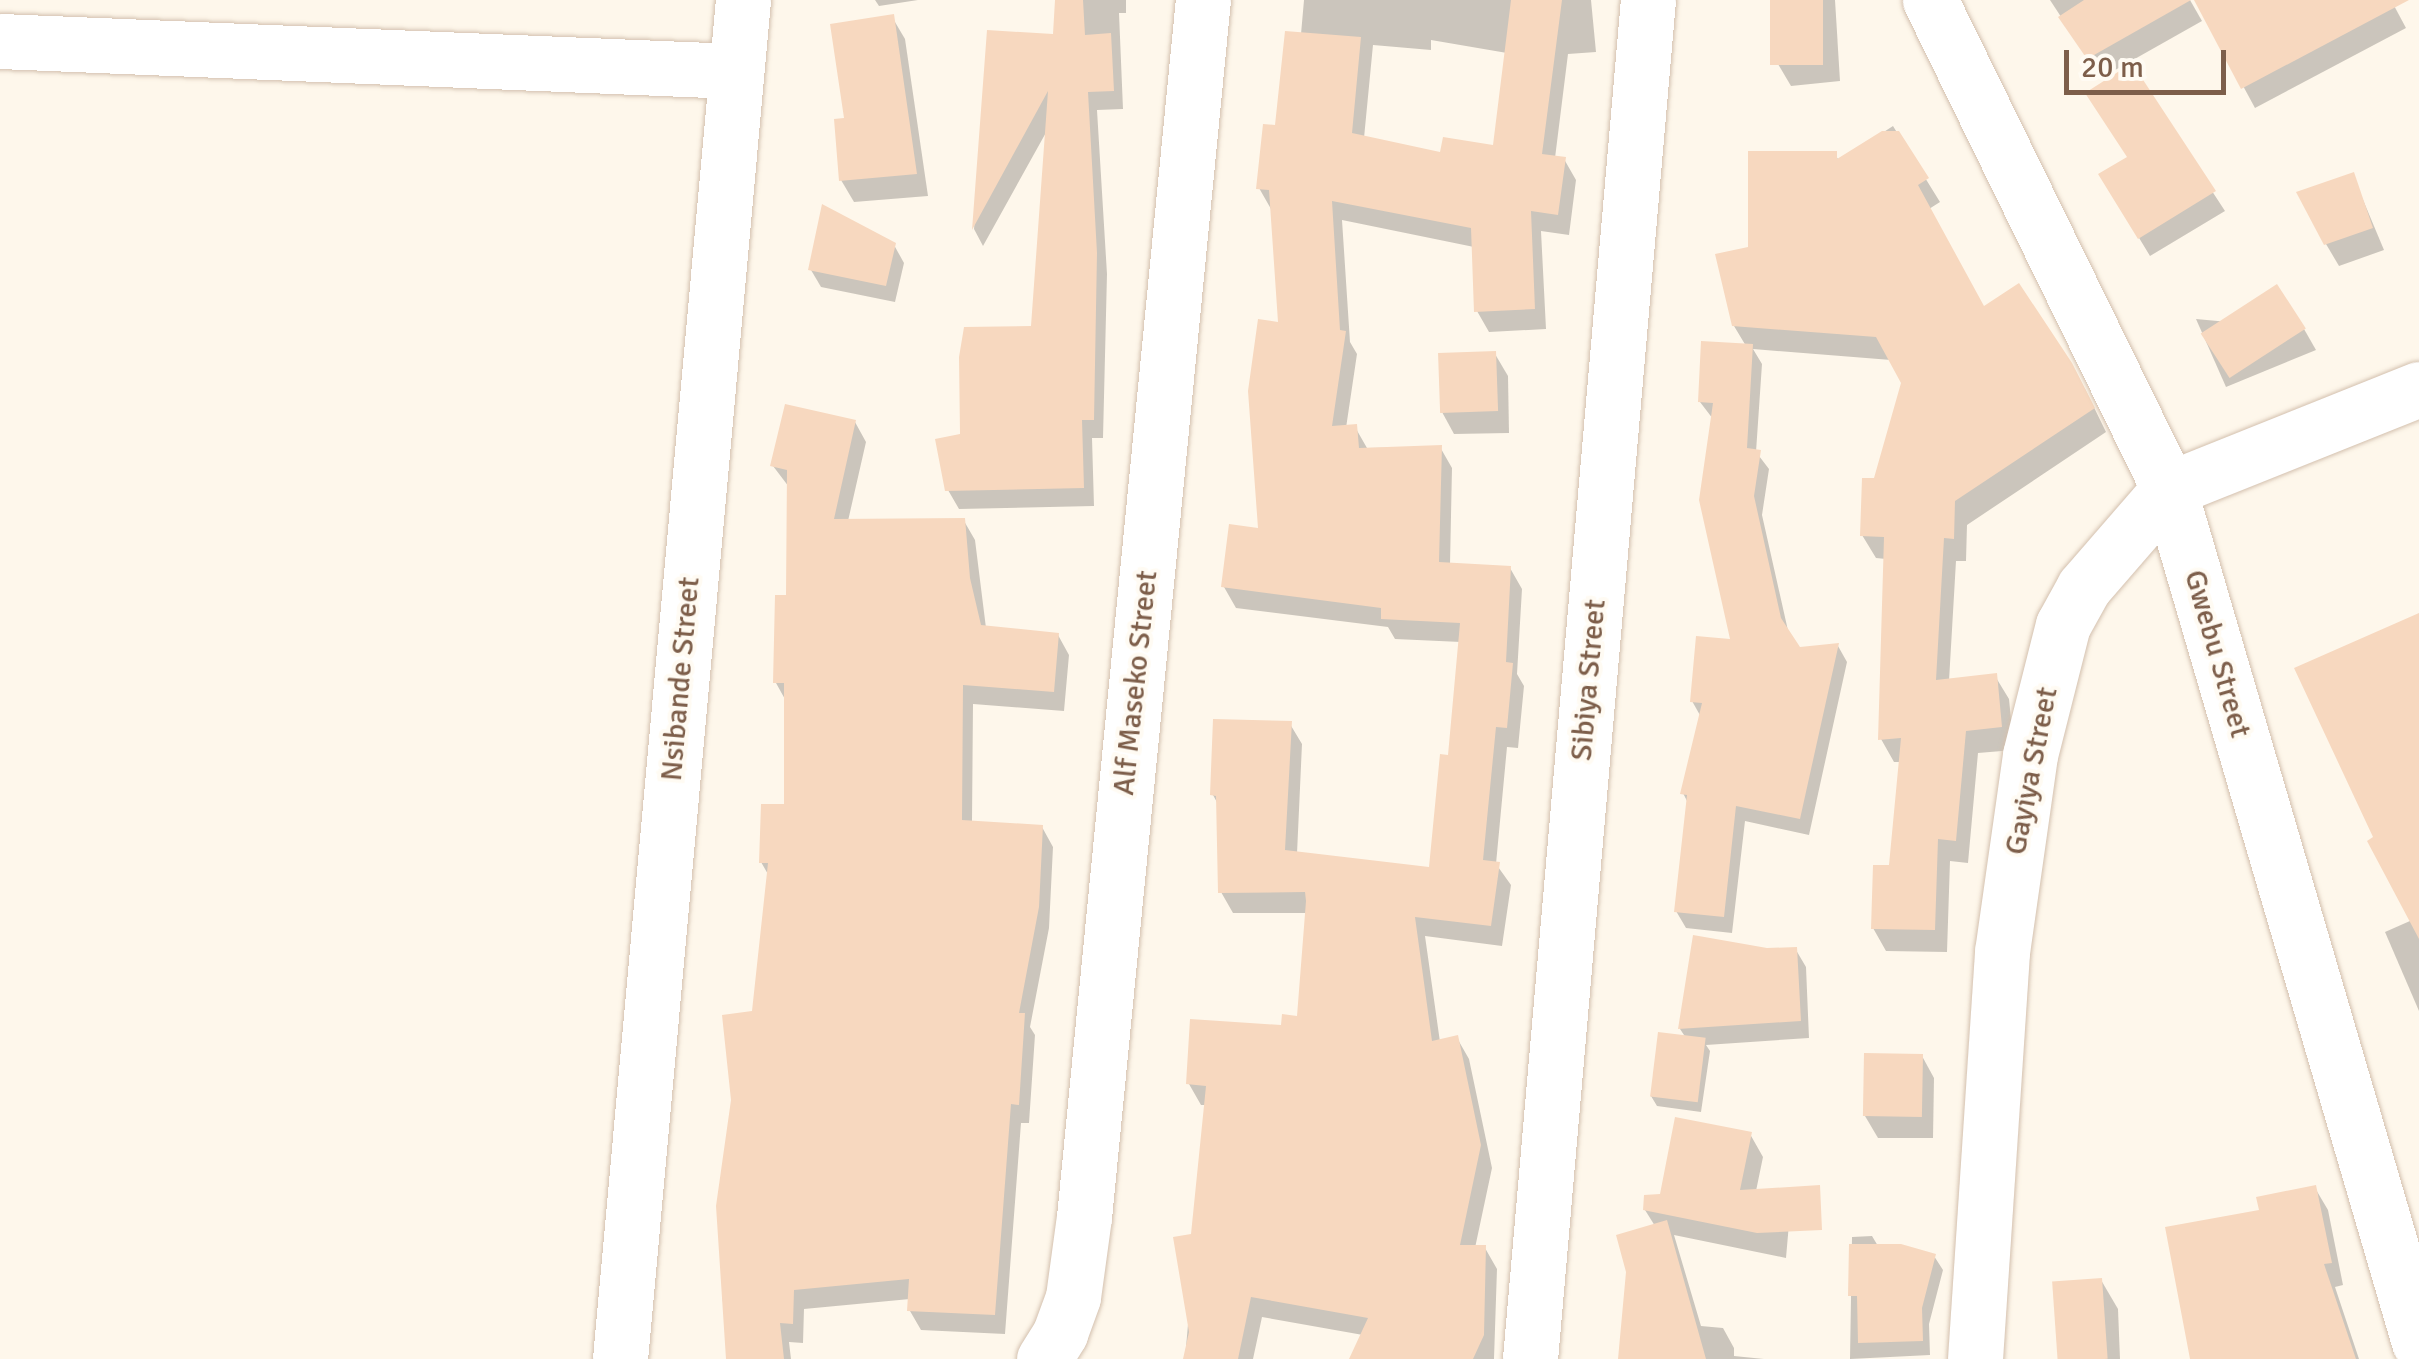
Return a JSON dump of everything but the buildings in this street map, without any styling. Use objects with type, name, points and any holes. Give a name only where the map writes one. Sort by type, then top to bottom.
[{"type":"street","name":"Nsibande Street","points":[[620,1359],[743,0]]},
{"type":"street","name":"Alf Maseko Street","points":[[1044,1359],[1060,1333],[1074,1297],[1081,1245],[1203,0]]},
{"type":"street","name":"Sibiya Street","points":[[1530,1359],[1648,0]]},
{"type":"street","name":"Gwebu Street","points":[[1930,0],[2169,489],[2419,1342]]},
{"type":"street","points":[[0,41],[735,71]]},
{"type":"street","name":"Gayiya Street","points":[[1974,1359],[2002,952],[2030,755],[2064,625],[2084,587],[2169,489],[2419,389]]}]
